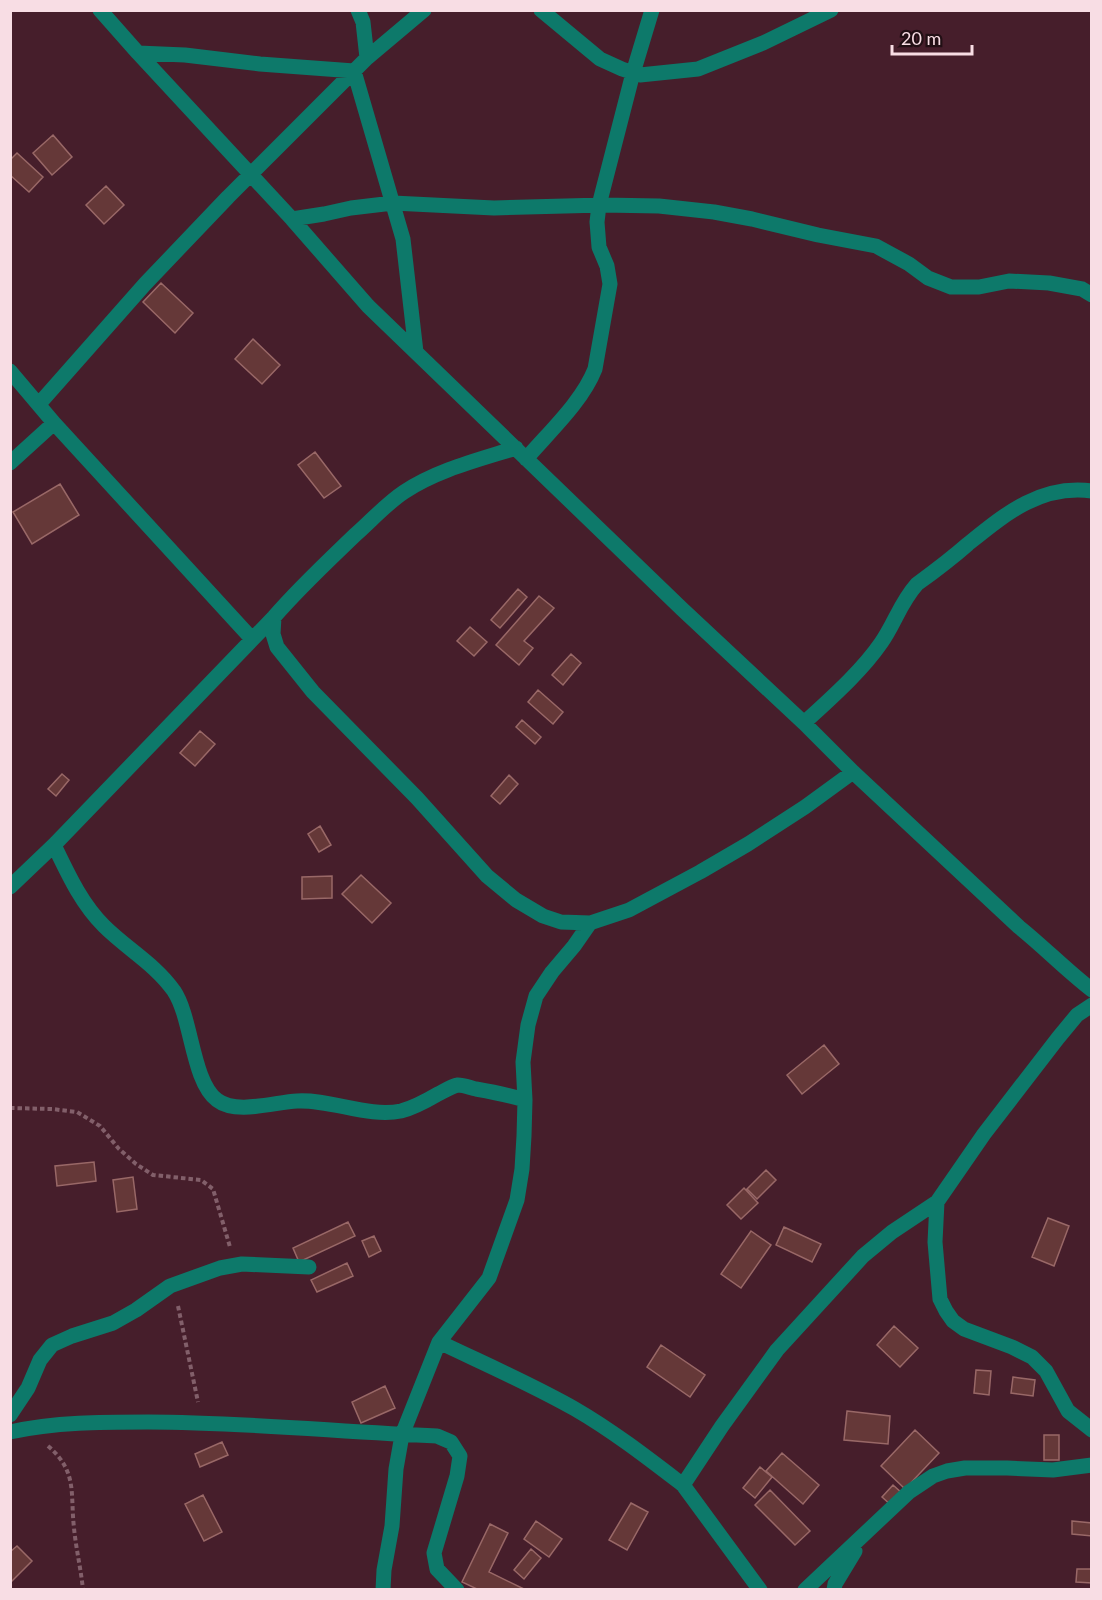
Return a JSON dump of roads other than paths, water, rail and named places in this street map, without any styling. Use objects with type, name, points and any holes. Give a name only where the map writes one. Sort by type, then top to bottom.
[{"type":"street","points":[[100,10],[292,219],[368,306],[853,772],[1019,927],[1092,990]]},
{"type":"street","points":[[358,10],[363,22],[367,58]]},
{"type":"street","points":[[39,404],[146,284],[250,174],[367,58],[424,10]]},
{"type":"street","points":[[541,10],[600,59],[640,75],[698,69],[763,43],[831,10]]},
{"type":"street","points":[[10,887],[54,845],[274,617],[299,588],[385,507],[404,492],[456,467],[521,453],[582,395],[595,369],[610,284],[607,266],[599,247],[597,222],[599,205],[633,73],[652,10]]},
{"type":"street","points":[[138,53],[184,55],[260,64],[354,71]]},
{"type":"street","points":[[354,71],[403,238],[416,352]]},
{"type":"street","points":[[292,219],[393,203],[494,208],[658,206],[714,212],[876,246],[909,264],[928,278],[951,287],[979,287],[1009,281],[1049,283],[1083,289],[1092,295]]},
{"type":"street","points":[[10,371],[54,423],[252,639]]},
{"type":"street","points":[[10,463],[54,423]]},
{"type":"street","points":[[804,723],[861,667],[881,643],[906,596],[917,584],[1019,506],[1050,493],[1081,489],[1092,491]]},
{"type":"street","points":[[274,617],[273,634],[277,647],[313,692],[410,790],[487,876],[516,900],[543,916],[561,922],[590,923],[629,910],[748,844],[806,807],[853,772]]},
{"type":"street","points":[[54,845],[72,883],[92,913],[117,938],[149,963],[175,993],[200,1070],[209,1091],[217,1101],[230,1106],[261,1107],[298,1101],[389,1113],[404,1111],[458,1085],[525,1100]]},
{"type":"street","points":[[383,1590],[392,1526],[396,1469],[402,1435],[440,1342],[489,1278],[517,1200],[522,1169],[525,1100],[523,1062],[528,1025],[536,996],[590,923]]},
{"type":"street","points":[[683,1485],[722,1425],[777,1350],[863,1256],[892,1232],[937,1202],[984,1134],[1058,1038],[1077,1016],[1092,1005]]},
{"type":"street","points":[[937,1202],[935,1242],[938,1284],[940,1299],[946,1311],[953,1321],[964,1329],[1032,1357],[1046,1371],[1068,1411],[1092,1430]]},
{"type":"street","points":[[10,1415],[28,1388],[40,1360],[52,1345],[113,1323],[170,1286],[220,1268],[242,1264],[309,1267]]},
{"type":"street","points":[[440,1342],[576,1410],[683,1485],[760,1590]]},
{"type":"street","points":[[10,1432],[42,1426],[102,1422],[202,1422],[436,1436],[451,1442],[460,1456],[457,1476],[434,1553],[437,1569],[457,1590]]},
{"type":"street","points":[[805,1590],[909,1492],[933,1476],[965,1468],[1053,1470],[1092,1465]]},
{"type":"street","points":[[834,1590],[847,1563],[866,1534]]}]
